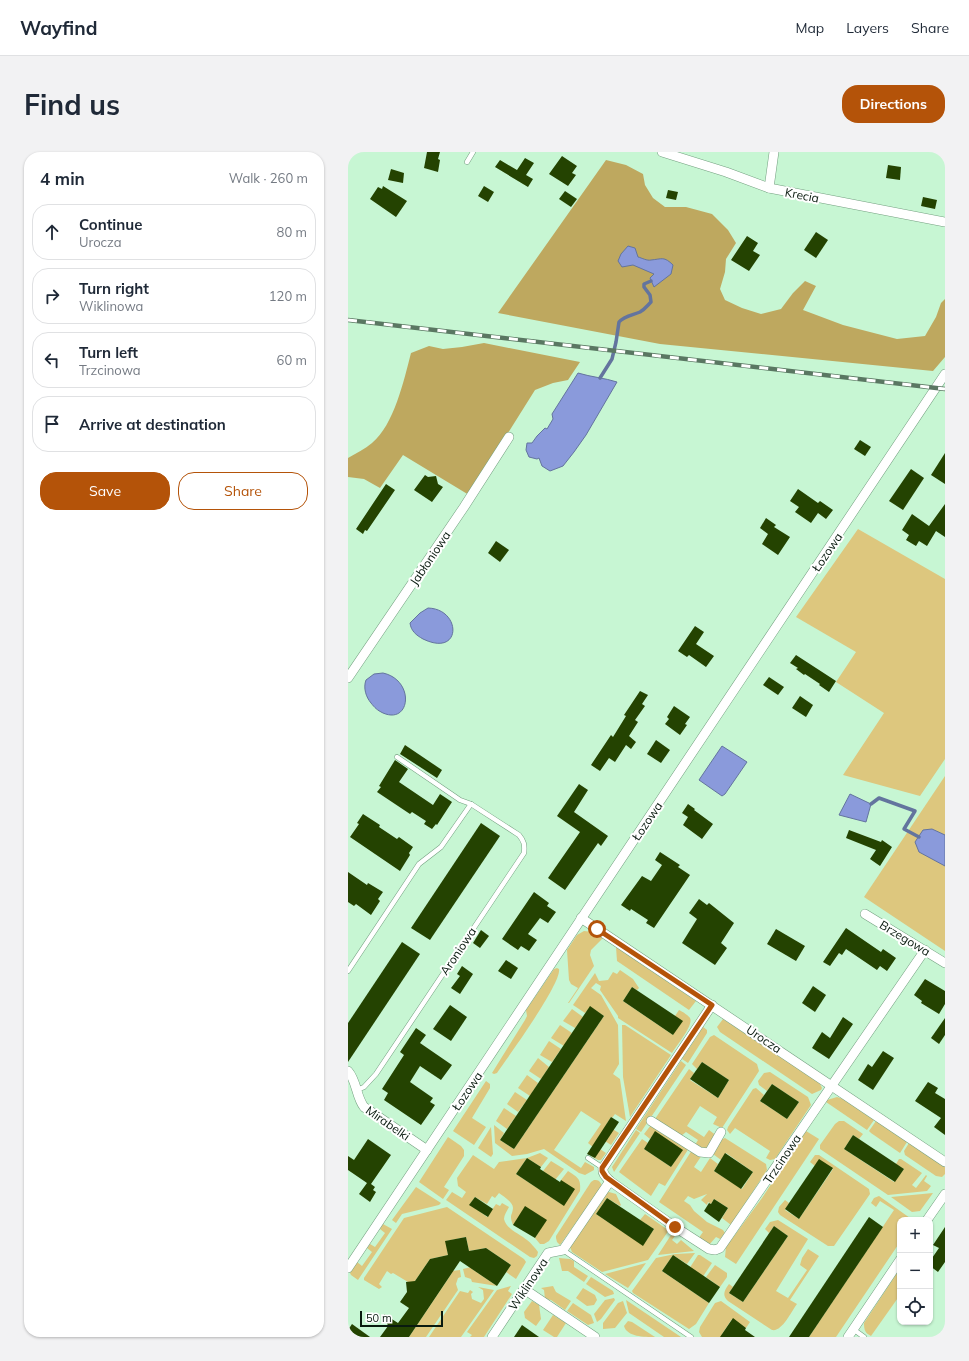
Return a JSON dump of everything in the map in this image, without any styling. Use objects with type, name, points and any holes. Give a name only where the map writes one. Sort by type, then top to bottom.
[{"type":"street","name":"Krecia","points":[[662,152],[741,177],[769,188],[945,222]]},
{"type":"street","points":[[769,188],[774,152]]},
{"type":"street","name":"Łozowa","points":[[348,1268],[945,374]]},
{"type":"street","name":"Jabłoniowa","points":[[348,678],[464,507],[509,437]]},
{"type":"street","name":"Brzegowa","points":[[865,914],[945,963]]},
{"type":"street","name":"Urocza","points":[[582,918],[945,1162]]},
{"type":"street","name":"Trzcinowa","points":[[602,1170],[604,1175],[610,1181],[675,1227],[709,1249],[715,1250],[720,1248],[925,950]]},
{"type":"street","points":[[602,1170],[712,1005]]},
{"type":"street","points":[[348,1071],[352,1075],[357,1090]]},
{"type":"street","name":"Mirabelki","points":[[357,1090],[360,1102],[364,1107],[427,1150]]},
{"type":"street","points":[[651,1120],[700,1152],[709,1152],[721,1132]]},
{"type":"street","points":[[563,1250],[610,1181]]},
{"type":"street","points":[[929,1217],[945,1194]]},
{"type":"street","name":"Wiklinowa","points":[[492,1337],[548,1253],[563,1250]]},
{"type":"street","points":[[851,1333],[897,1264]]},
{"type":"street","points":[[524,1289],[595,1337]]},
{"type":"lane","points":[[467,162],[473,152]]},
{"type":"lane","name":"Aroniowa","points":[[357,1090],[364,1087],[376,1074],[524,853],[525,847],[524,840],[519,835],[471,804],[460,800],[397,757]]},
{"type":"lane","points":[[348,971],[419,864],[441,847],[471,804]]},
{"type":"lane","points":[[588,1158],[602,1170]]},
{"type":"lane","points":[[563,1250],[691,1337]]},
{"type":"lane","points":[[851,1333],[864,1337]]},
{"type":"shaded area","points":[[606,160],[626,165],[643,174],[645,185],[653,198],[665,207],[686,207],[712,214],[728,230],[736,243],[726,259],[725,272],[720,289],[725,300],[742,308],[761,314],[781,309],[793,293],[805,281],[816,286],[803,310],[843,325],[897,339],[925,336],[936,317],[941,303],[945,299],[945,357],[933,371],[660,344],[498,313]]},
{"type":"shaded area","points":[[484,343],[580,362],[568,380],[553,383],[535,390],[469,495],[403,455],[380,488],[364,479],[348,477],[348,458],[372,443],[380,435],[392,414],[411,353],[429,346],[443,349]]},
{"type":"shaded area","points":[[858,529],[945,579],[945,759],[920,796],[843,775],[884,713],[836,682],[856,652],[796,617]]},
{"type":"shaded area","points":[[945,776],[945,951],[864,897]]},
{"type":"shaded area","points":[[584,931],[593,932],[603,938],[591,950],[590,955],[594,966],[568,1003],[578,988],[571,984],[569,980],[567,950],[577,935]]},
{"type":"shaded area","points":[[616,947],[696,1001],[689,1010],[617,961]]},
{"type":"shaded area","points":[[554,969],[559,969],[558,977],[544,1004],[497,1073],[492,1073],[525,1020],[527,1016],[526,1010]]},
{"type":"shaded area","points":[[620,970],[633,979],[639,988],[637,990],[632,987],[623,1001],[673,1035],[675,1016],[679,1010],[690,1018],[691,1021],[687,1030],[672,1053],[618,1018],[600,990],[601,986],[596,983],[591,988],[601,995],[618,1025],[619,1064],[613,1074],[620,1079],[626,1121],[615,1114],[612,1118],[611,1117],[606,1125],[619,1133],[611,1145],[599,1137],[594,1145],[606,1153],[601,1160],[598,1160],[591,1156],[594,1148],[588,1143],[601,1124],[581,1111],[554,1150],[581,1168],[585,1162],[594,1167],[594,1170],[585,1175],[579,1173],[544,1149],[527,1154],[512,1156],[495,1143],[494,1125],[504,1133],[500,1140],[514,1149],[604,1016],[590,1007],[585,1013],[573,1005],[595,973],[599,981],[608,980],[613,972],[617,974]]},
{"type":"shaded area","points":[[572,1009],[583,1017],[575,1028],[563,1021]]},
{"type":"shaded area","points":[[723,1019],[819,1082],[822,1088],[821,1090],[812,1094],[720,1032],[717,1027]]},
{"type":"shaded area","points":[[560,1025],[572,1033],[564,1046],[551,1038]]},
{"type":"shaded area","points":[[622,1025],[625,1025],[671,1055],[630,1117],[623,1077]]},
{"type":"shaded area","points":[[702,1026],[707,1030],[707,1033],[688,1063],[682,1059],[698,1035]]},
{"type":"shaded area","points":[[714,1035],[757,1064],[759,1071],[722,1128],[713,1124],[717,1117],[700,1106],[687,1126],[704,1137],[709,1130],[717,1136],[708,1148],[704,1150],[695,1145],[698,1140],[686,1132],[681,1136],[655,1119],[689,1069],[694,1073],[690,1080],[718,1098],[729,1080],[702,1062],[697,1069],[692,1064],[710,1037]]},
{"type":"shaded area","points":[[549,1041],[561,1049],[552,1062],[540,1055]]},
{"type":"shaded area","points":[[538,1058],[549,1067],[541,1079],[529,1071]]},
{"type":"shaded area","points":[[681,1061],[686,1065],[641,1132],[636,1129]]},
{"type":"shaded area","points":[[770,1072],[808,1097],[811,1105],[775,1159],[770,1160],[766,1158],[770,1151],[735,1128],[730,1134],[727,1130],[753,1089],[756,1088],[764,1095],[760,1101],[787,1119],[799,1102],[772,1084],[767,1091],[759,1085],[758,1081],[764,1073]]},
{"type":"shaded area","points":[[527,1075],[538,1083],[530,1096],[518,1088]]},
{"type":"shaded area","points":[[486,1081],[490,1084],[490,1088],[472,1118],[486,1127],[474,1145],[453,1131]]},
{"type":"shaded area","points":[[515,1092],[527,1100],[518,1112],[507,1104]]},
{"type":"shaded area","points":[[837,1097],[843,1099],[874,1120],[867,1130],[826,1102],[827,1100]]},
{"type":"shaded area","points":[[504,1108],[516,1116],[507,1129],[496,1121]]},
{"type":"shaded area","points":[[839,1121],[844,1121],[863,1134],[859,1139],[853,1135],[844,1149],[894,1182],[904,1169],[896,1164],[899,1159],[901,1159],[922,1173],[912,1185],[916,1188],[926,1175],[927,1176],[924,1181],[931,1186],[927,1191],[888,1195],[820,1149],[820,1145],[835,1124]]},
{"type":"shaded area","points":[[876,1121],[907,1142],[900,1153],[869,1131]]},
{"type":"shaded area","points":[[651,1125],[689,1148],[665,1186],[659,1183],[651,1196],[619,1172],[642,1139],[648,1143],[644,1149],[671,1167],[682,1150],[655,1132],[650,1139],[644,1134]]},
{"type":"shaded area","points":[[491,1127],[493,1154],[491,1157],[478,1148]]},
{"type":"shaded area","points":[[636,1130],[640,1133],[614,1172],[612,1167]]},
{"type":"shaded area","points":[[806,1131],[819,1139],[736,1264],[725,1257],[726,1247],[762,1198]]},
{"type":"shaded area","points":[[448,1137],[461,1146],[464,1150],[464,1156],[444,1187],[449,1190],[443,1199],[419,1182]]},
{"type":"shaded area","points":[[725,1138],[766,1164],[767,1170],[731,1225],[722,1218],[728,1208],[714,1199],[711,1204],[708,1202],[707,1205],[701,1200],[707,1194],[694,1199],[688,1196],[684,1201],[707,1222],[723,1230],[725,1233],[720,1239],[716,1237],[709,1245],[698,1239],[703,1232],[659,1202],[692,1150],[702,1155],[694,1167],[701,1172],[710,1158],[718,1164],[714,1171],[742,1189],[753,1172],[726,1153],[721,1160],[713,1154],[720,1140]]},
{"type":"shaded area","points":[[909,1143],[945,1167],[945,1174],[942,1177],[936,1176],[905,1155],[904,1151]]},
{"type":"shaded area","points":[[540,1153],[548,1158],[541,1167],[527,1158]]},
{"type":"shaded area","points":[[473,1155],[494,1169],[499,1162],[527,1158],[516,1174],[563,1205],[561,1180],[568,1171],[576,1177],[580,1183],[580,1191],[549,1241],[544,1244],[540,1244],[535,1238],[546,1220],[513,1225],[511,1217],[513,1206],[508,1199],[499,1193],[495,1198],[492,1196],[487,1204],[475,1197],[470,1204],[487,1217],[496,1204],[500,1206],[502,1203],[509,1207],[504,1218],[505,1223],[536,1249],[538,1252],[537,1256],[534,1258],[530,1257],[446,1200],[452,1192],[462,1198],[466,1192],[458,1186],[457,1178]]},
{"type":"shaded area","points":[[815,1155],[819,1155],[869,1189],[870,1194],[834,1246],[828,1246],[780,1215],[778,1212],[779,1207],[785,1200],[789,1203],[785,1210],[799,1219],[833,1169],[815,1166],[810,1162]]},
{"type":"shaded area","points":[[551,1161],[564,1169],[555,1180],[543,1171]]},
{"type":"shaded area","points":[[594,1180],[599,1181],[602,1186],[560,1245],[557,1242],[556,1236],[591,1182]]},
{"type":"shaded area","points":[[416,1187],[441,1203],[439,1205],[402,1214],[396,1223],[392,1220]]},
{"type":"shaded area","points":[[609,1192],[616,1194],[621,1205],[620,1206],[607,1198],[596,1214],[643,1245],[654,1229],[640,1220],[645,1214],[668,1230],[648,1260],[602,1272],[572,1252],[570,1247],[606,1193]]},
{"type":"shaded area","points":[[933,1193],[920,1211],[912,1212],[891,1197]]},
{"type":"shaded area","points":[[879,1196],[909,1217],[897,1217],[897,1246],[836,1337],[809,1337],[894,1210],[880,1201],[876,1207],[871,1203],[874,1198]]},
{"type":"shaded area","points":[[447,1207],[524,1259],[526,1262],[516,1279],[506,1272],[511,1265],[486,1248],[469,1251],[466,1237],[446,1241],[448,1255],[430,1259],[413,1284],[387,1271],[379,1284],[382,1287],[379,1289],[364,1280],[404,1218]]},
{"type":"shaded area","points":[[778,1220],[808,1239],[776,1291],[788,1298],[807,1270],[800,1265],[802,1258],[808,1249],[819,1256],[790,1300],[797,1304],[783,1325],[776,1330],[772,1330],[728,1301],[724,1293],[729,1284],[733,1287],[729,1293],[743,1302],[788,1236],[774,1226],[769,1233],[765,1229],[770,1222]]},
{"type":"shaded area","points":[[383,1224],[392,1229],[358,1280],[350,1273],[357,1262],[362,1266],[372,1252],[367,1248],[370,1244],[375,1247],[385,1233],[380,1229]]},
{"type":"shaded area","points":[[671,1235],[675,1236],[672,1240],[677,1244],[681,1240],[694,1251],[658,1255]]},
{"type":"shaded area","points":[[695,1253],[687,1264],[673,1255],[662,1271],[709,1303],[696,1324],[689,1329],[632,1291],[656,1258],[675,1254]]},
{"type":"shaded area","points":[[698,1255],[712,1263],[702,1278],[689,1269]]},
{"type":"shaded area","points":[[559,1258],[574,1261],[574,1267],[588,1276],[584,1282],[568,1271],[562,1271]]},
{"type":"shaded area","points":[[646,1263],[628,1288],[605,1274]]},
{"type":"shaded area","points":[[715,1265],[727,1273],[727,1277],[720,1287],[706,1277]]},
{"type":"shaded area","points":[[471,1267],[497,1286],[472,1282],[471,1279],[465,1277],[463,1269]]},
{"type":"shaded area","points":[[460,1270],[461,1277],[458,1278],[456,1284],[458,1290],[426,1337],[409,1337],[452,1271]]},
{"type":"shaded area","points":[[897,1273],[897,1299],[871,1336],[865,1331],[864,1323]]},
{"type":"shaded area","points":[[591,1277],[613,1291],[614,1294],[605,1297],[586,1284]]},
{"type":"shaded area","points":[[511,1286],[508,1291],[512,1294],[484,1337],[470,1337],[472,1335],[467,1332],[497,1290]]},
{"type":"shaded area","points":[[553,1286],[556,1292],[571,1301],[565,1310],[551,1300],[545,1299],[544,1290],[541,1288]]},
{"type":"shaded area","points":[[478,1287],[494,1290],[461,1337],[429,1337],[460,1291],[468,1293],[470,1290],[473,1292],[471,1294],[472,1299],[481,1303],[484,1299],[483,1290]]},
{"type":"shaded area","points":[[583,1288],[595,1295],[597,1300],[594,1305],[587,1306],[576,1298]]},
{"type":"shaded area","points":[[614,1298],[615,1300],[597,1322],[594,1314],[605,1300]]},
{"type":"shaded area","points":[[626,1300],[681,1337],[664,1337],[629,1313]]},
{"type":"shaded area","points":[[532,1301],[539,1305],[541,1319],[536,1326],[525,1318],[524,1312]]},
{"type":"shaded area","points":[[623,1301],[627,1313],[615,1328],[603,1329],[603,1323],[618,1303]]},
{"type":"shaded area","points":[[721,1301],[750,1322],[746,1328],[732,1319],[722,1334],[725,1337],[702,1337],[699,1332],[700,1327],[715,1303]]},
{"type":"shaded area","points":[[573,1303],[591,1315],[594,1323],[588,1325],[567,1311]]},
{"type":"shaded area","points":[[553,1315],[566,1323],[557,1337],[554,1337],[543,1330]]},
{"type":"shaded area","points":[[628,1321],[655,1337],[636,1336],[632,1334],[626,1330],[624,1326]]},
{"type":"water","points":[[628,246],[635,248],[638,257],[648,260],[667,260],[673,265],[671,274],[654,287],[650,278],[654,274],[633,265],[622,267],[618,261],[621,254]]},
{"type":"water","points":[[578,373],[617,382],[586,435],[574,452],[563,466],[550,471],[542,466],[539,458],[529,457],[526,450],[527,443],[532,443],[545,428],[547,429],[553,419],[552,414]]},
{"type":"water","points":[[428,608],[439,610],[447,616],[452,623],[453,631],[451,638],[445,642],[436,643],[423,639],[411,628],[410,623],[420,613]]},
{"type":"water","points":[[383,673],[393,677],[400,684],[404,692],[406,700],[404,707],[399,713],[392,715],[383,713],[376,709],[366,695],[366,680],[374,674]]},
{"type":"water","points":[[722,746],[747,762],[725,794],[722,796],[699,780]]},
{"type":"water","points":[[850,794],[871,804],[866,822],[839,815]]},
{"type":"water","points":[[932,829],[945,835],[945,866],[919,852],[915,842],[923,830]]},
{"type":"building","points":[[427,152],[440,152],[438,159],[440,160],[438,172],[424,168]]},
{"type":"building","points":[[562,156],[577,166],[572,173],[576,175],[568,186],[549,174]]},
{"type":"building","points":[[525,158],[534,163],[526,175],[533,179],[528,187],[495,167],[500,160],[517,170]]},
{"type":"building","points":[[888,165],[901,167],[900,180],[886,178]]},
{"type":"building","points":[[391,169],[404,173],[403,183],[388,180]]},
{"type":"building","points":[[383,186],[407,201],[396,217],[370,199],[378,187],[382,189]]},
{"type":"building","points":[[484,186],[494,192],[488,202],[478,196]]},
{"type":"building","points":[[668,190],[678,192],[676,200],[666,198]]},
{"type":"building","points":[[565,191],[577,199],[571,207],[559,199]]},
{"type":"building","points":[[923,197],[937,200],[935,209],[921,206]]},
{"type":"building","points":[[816,232],[828,240],[816,258],[804,250]]},
{"type":"building","points":[[747,236],[758,243],[753,251],[760,255],[749,271],[731,260]]},
{"type":"building","points":[[860,440],[871,447],[865,456],[854,449]]},
{"type":"building","points":[[945,453],[945,484],[931,475]]},
{"type":"building","points":[[911,469],[924,478],[903,510],[889,501]]},
{"type":"building","points":[[425,475],[428,477],[436,476],[438,484],[443,487],[432,502],[414,490]]},
{"type":"building","points":[[386,484],[395,490],[367,531],[365,530],[363,534],[356,529]]},
{"type":"building","points":[[798,489],[818,503],[820,501],[833,510],[826,519],[818,513],[811,523],[795,512],[799,507],[790,501]]},
{"type":"building","points":[[945,504],[945,537],[936,531],[927,546],[919,541],[916,546],[906,540],[909,535],[902,530],[912,514],[929,526]]},
{"type":"building","points":[[766,518],[776,525],[774,527],[790,537],[778,555],[762,544],[768,534],[760,528]]},
{"type":"building","points":[[496,541],[509,550],[500,562],[488,553]]},
{"type":"building","points":[[695,626],[704,632],[696,644],[714,656],[706,667],[689,655],[687,657],[678,651]]},
{"type":"building","points":[[796,655],[836,681],[829,692],[819,685],[820,684],[805,674],[804,675],[796,669],[798,668],[790,663]]},
{"type":"building","points":[[769,677],[784,687],[778,695],[763,685]]},
{"type":"building","points":[[640,691],[648,695],[642,704],[645,706],[635,720],[638,722],[629,736],[636,742],[631,749],[626,745],[615,762],[609,758],[600,771],[591,765],[611,735],[613,737],[626,716],[624,715]]},
{"type":"building","points":[[800,696],[813,705],[806,717],[792,708]]},
{"type":"building","points":[[674,706],[690,717],[685,724],[687,725],[680,735],[665,724],[669,719],[667,717]]},
{"type":"building","points":[[656,740],[670,750],[661,763],[647,754]]},
{"type":"building","points":[[405,745],[442,770],[437,778],[400,754]]},
{"type":"building","points":[[395,760],[408,769],[399,782],[433,805],[440,794],[452,802],[437,825],[436,824],[432,829],[424,824],[426,821],[412,812],[410,814],[377,792]]},
{"type":"building","points":[[579,784],[588,790],[574,812],[608,836],[601,846],[598,843],[565,890],[548,878],[580,832],[557,816]]},
{"type":"building","points":[[688,804],[713,824],[702,839],[683,825],[688,817],[682,813]]},
{"type":"building","points":[[363,814],[380,825],[379,827],[397,839],[399,837],[413,847],[400,871],[350,837],[359,824],[357,823]]},
{"type":"building","points":[[481,823],[500,836],[430,940],[411,928]]},
{"type":"building","points":[[849,830],[881,842],[882,840],[892,847],[880,866],[870,859],[876,850],[846,838]]},
{"type":"building","points":[[660,852],[680,865],[678,867],[690,875],[654,928],[646,923],[648,920],[631,909],[630,911],[621,905],[642,876],[651,881],[662,865],[655,860]]},
{"type":"building","points":[[348,872],[367,885],[368,883],[383,892],[378,899],[380,901],[371,915],[356,904],[354,906],[348,902]]},
{"type":"building","points":[[534,892],[549,903],[547,906],[556,912],[548,923],[540,918],[528,934],[537,940],[529,951],[521,946],[518,950],[502,939]]},
{"type":"building","points":[[699,899],[707,905],[709,903],[734,923],[721,943],[727,948],[715,965],[682,943],[697,919],[689,913]]},
{"type":"building","points":[[846,928],[881,952],[883,949],[896,958],[887,971],[880,966],[877,970],[846,949],[842,955],[839,953],[830,966],[823,962]]},
{"type":"building","points":[[776,929],[805,946],[796,961],[767,944]]},
{"type":"building","points":[[481,930],[489,936],[480,948],[473,943]]},
{"type":"building","points":[[402,942],[420,954],[348,1062],[348,1023]]},
{"type":"building","points":[[506,960],[518,968],[511,979],[498,971]]},
{"type":"building","points":[[462,966],[473,974],[460,994],[451,988],[460,976],[457,974]]},
{"type":"building","points":[[925,979],[945,991],[945,1004],[939,1014],[921,1003],[922,1001],[914,995]]},
{"type":"building","points":[[813,986],[826,995],[815,1012],[802,1003]]},
{"type":"building","points":[[632,987],[683,1021],[673,1035],[623,1001]]},
{"type":"building","points":[[450,1005],[467,1017],[451,1041],[433,1029]]},
{"type":"building","points":[[590,1006],[604,1016],[514,1149],[500,1140]]},
{"type":"building","points":[[843,1017],[853,1024],[829,1059],[812,1048],[822,1032],[830,1038]]},
{"type":"building","points":[[945,1018],[945,1035],[939,1044],[931,1038]]},
{"type":"building","points":[[416,1028],[426,1035],[420,1043],[452,1065],[441,1080],[420,1066],[410,1082],[433,1098],[430,1102],[435,1105],[421,1125],[384,1100],[388,1093],[382,1089],[404,1055],[400,1052]]},
{"type":"building","points":[[883,1051],[894,1058],[873,1090],[858,1080],[868,1064],[872,1067]]},
{"type":"building","points":[[702,1062],[729,1080],[718,1098],[690,1079]]},
{"type":"building","points":[[928,1082],[938,1088],[935,1093],[945,1099],[945,1135],[934,1127],[941,1118],[915,1101]]},
{"type":"building","points":[[772,1084],[799,1102],[787,1119],[760,1101]]},
{"type":"building","points":[[611,1117],[619,1122],[595,1158],[587,1154]]},
{"type":"building","points":[[655,1131],[683,1150],[671,1167],[644,1149]]},
{"type":"building","points":[[853,1135],[904,1169],[895,1182],[844,1149]]},
{"type":"building","points":[[368,1139],[391,1155],[371,1184],[375,1187],[373,1190],[376,1192],[370,1202],[359,1194],[367,1183],[348,1170],[348,1156],[354,1160]]},
{"type":"building","points":[[725,1153],[753,1172],[741,1189],[714,1171]]},
{"type":"building","points":[[527,1158],[541,1167],[540,1169],[560,1182],[561,1180],[575,1189],[564,1206],[516,1174]]},
{"type":"building","points":[[819,1159],[833,1168],[799,1219],[785,1209]]},
{"type":"building","points":[[475,1197],[493,1209],[488,1217],[469,1205]]},
{"type":"building","points":[[607,1198],[654,1229],[643,1246],[596,1214]]},
{"type":"building","points":[[714,1199],[728,1208],[719,1222],[704,1211],[709,1203],[711,1204]]},
{"type":"building","points":[[525,1206],[547,1220],[535,1238],[513,1225]]},
{"type":"building","points":[[869,1217],[883,1227],[809,1337],[789,1337]]},
{"type":"building","points":[[774,1226],[788,1236],[743,1302],[729,1293]]},
{"type":"building","points":[[945,1227],[945,1262],[938,1272],[933,1268],[933,1257],[939,1248],[933,1245]]},
{"type":"building","points":[[466,1237],[469,1251],[486,1248],[511,1265],[497,1286],[460,1261],[409,1337],[380,1337],[388,1326],[384,1314],[398,1323],[409,1308],[400,1302],[407,1292],[406,1282],[415,1281],[430,1259],[448,1255],[445,1241]]},
{"type":"building","points":[[673,1255],[720,1287],[709,1303],[662,1271]]},
{"type":"building","points":[[733,1318],[746,1328],[745,1330],[755,1337],[720,1337]]},
{"type":"building","points":[[352,1324],[370,1337],[348,1337],[348,1330]]},
{"type":"building","points":[[522,1325],[539,1337],[514,1337]]},
{"type":"waterway","points":[[600,378],[612,359],[619,322],[626,317],[645,309],[651,302],[650,295],[644,287],[644,284],[651,281]]},
{"type":"waterway","points":[[871,804],[879,798],[915,811],[904,829],[919,837]]},
{"type":"railway","points":[[348,320],[945,389]]},
{"type":"route","points":[[597,929],[712,1005],[602,1168],[604,1175],[610,1181],[652,1209],[675,1227]]}]
